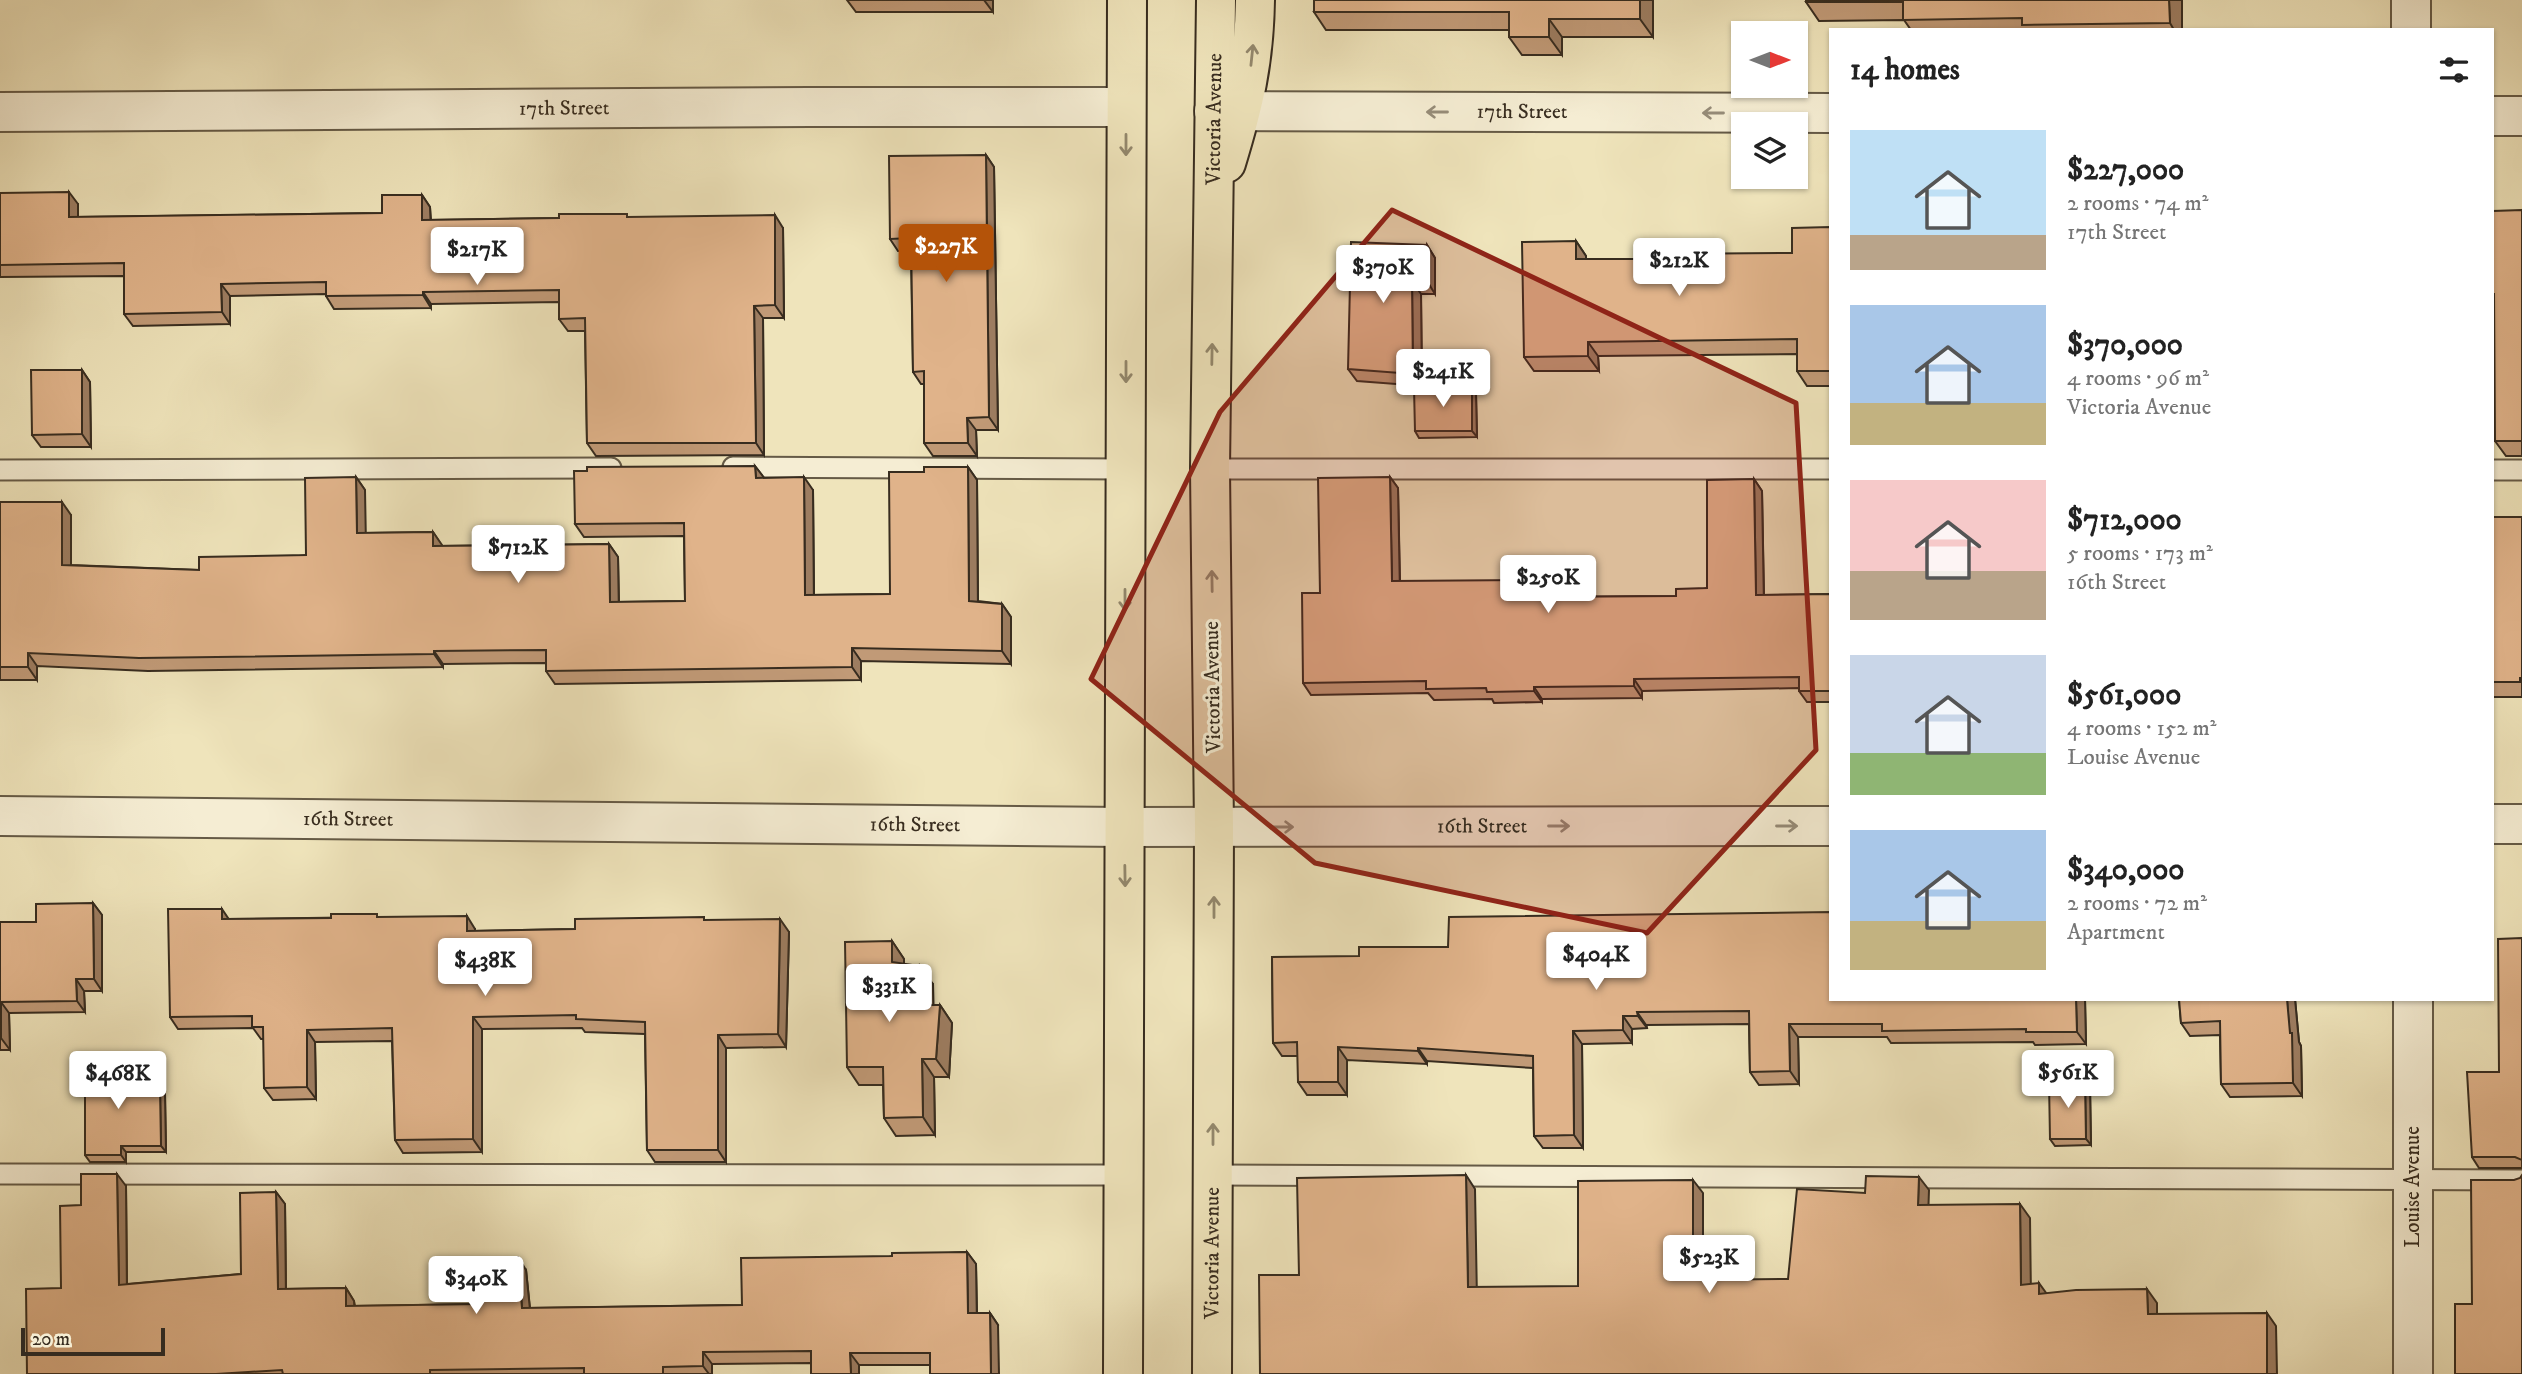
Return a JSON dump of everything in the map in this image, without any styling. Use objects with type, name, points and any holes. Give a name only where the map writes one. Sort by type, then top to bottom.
[{"type":"main road","name":"Victoria Avenue","points":[[1212,1374],[1214,827],[1210,469],[1213,241],[1226,162],[1228,111],[1216,0]]},
{"type":"main road","points":[[1228,111],[1251,66],[1255,0]]},
{"type":"main road","points":[[1123,1374],[1126,1]]},
{"type":"street","points":[[2411,0],[2411,28]]},
{"type":"street","name":"17th Street","points":[[0,112],[1126,107]]},
{"type":"street","name":"17th Street","points":[[1228,111],[1829,113]]},
{"type":"street","points":[[2494,116],[2522,116]]},
{"type":"street","name":"16th Street","points":[[0,816],[1123,827],[1829,826]]},
{"type":"street","points":[[2494,824],[2522,824]]},
{"type":"street","name":"Louise Avenue","points":[[2413,1001],[2413,1374]]},
{"type":"lane","points":[[717,467],[1126,469]]},
{"type":"lane","points":[[0,470],[634,468]]},
{"type":"lane","points":[[1210,469],[1829,469]]},
{"type":"lane","points":[[2494,470],[2522,470]]},
{"type":"lane","points":[[0,1174],[1124,1175]]},
{"type":"lane","points":[[1213,1175],[2522,1180]]},
{"type":"highlighted area","points":[[1392,210],[1796,403],[1816,750],[1647,933],[1315,863],[1091,679],[1220,412]]},
{"type":"building","points":[[1314,0],[1640,0],[1640,19],[1549,19],[1549,37],[1509,37],[1509,12],[1314,12]]},
{"type":"building","points":[[1806,0],[2169,0],[2170,23],[2022,25],[2022,18],[1903,20],[1903,2]]},
{"type":"building","points":[[986,155],[989,417],[967,418],[968,443],[924,443],[924,371],[913,372],[911,238],[890,239],[889,156]]},
{"type":"building","points":[[69,192],[69,217],[382,213],[382,195],[422,195],[422,220],[559,218],[559,214],[627,214],[627,217],[775,215],[775,305],[754,306],[756,443],[587,443],[585,318],[559,319],[559,290],[326,296],[326,282],[221,284],[222,312],[124,314],[124,263],[0,265],[0,193]]},
{"type":"building","points":[[2522,210],[2522,441],[2495,441],[2494,211]]},
{"type":"building","points":[[1829,227],[1829,371],[1797,371],[1797,339],[1588,342],[1588,356],[1524,357],[1522,242],[1576,241],[1576,259],[1656,259],[1656,254],[1792,253],[1792,228]]},
{"type":"building","points":[[1351,242],[1427,245],[1427,281],[1412,281],[1413,374],[1348,369]]},
{"type":"building","points":[[31,370],[82,370],[82,434],[32,435]]},
{"type":"building","points":[[1472,387],[1472,431],[1415,431],[1414,388]]},
{"type":"building","points":[[755,466],[756,478],[804,477],[805,595],[890,594],[889,472],[924,472],[924,467],[968,467],[969,601],[1002,604],[1002,651],[852,648],[852,667],[546,671],[546,650],[139,658],[28,653],[28,667],[0,667],[0,502],[62,502],[62,565],[199,570],[199,557],[306,555],[305,478],[356,477],[357,533],[433,532],[433,546],[609,544],[610,602],[685,601],[684,523],[575,524],[574,471],[587,471],[587,467]]},
{"type":"building","points":[[1390,477],[1392,581],[1532,580],[1532,597],[1676,596],[1676,589],[1707,588],[1707,480],[1754,479],[1756,595],[1829,594],[1829,691],[1799,691],[1799,677],[1634,679],[1634,686],[1534,687],[1534,691],[1487,692],[1486,688],[1426,689],[1426,681],[1303,683],[1302,593],[1320,593],[1318,478]]},
{"type":"building","points":[[2494,517],[2522,517],[2520,682],[2494,682]]},
{"type":"building","points":[[93,903],[94,979],[76,979],[77,1001],[1,1002],[0,1038],[0,922],[36,922],[36,904]]},
{"type":"building","points":[[168,909],[222,909],[222,919],[331,918],[331,914],[377,914],[377,917],[467,916],[467,931],[575,929],[575,919],[780,919],[778,1034],[718,1035],[718,1150],[647,1150],[645,1022],[576,1019],[576,1015],[473,1017],[473,1139],[395,1140],[392,1028],[307,1030],[307,1087],[264,1088],[263,1027],[252,1027],[252,1016],[170,1017]]},
{"type":"building","points":[[1829,912],[1829,1001],[2076,1001],[2077,1032],[2026,1032],[2026,1029],[1882,1031],[1882,1024],[1789,1024],[1790,1071],[1750,1072],[1749,1011],[1637,1012],[1638,1016],[1623,1016],[1623,1030],[1573,1031],[1574,1135],[1534,1136],[1533,1056],[1418,1048],[1418,1051],[1338,1047],[1338,1082],[1298,1082],[1297,1042],[1273,1043],[1272,957],[1359,956],[1359,947],[1448,947],[1449,917]]},
{"type":"building","points":[[2522,938],[2522,1160],[2515,1157],[2472,1157],[2467,1072],[2499,1072],[2498,939]]},
{"type":"building","points":[[892,941],[892,962],[920,966],[921,1005],[940,1005],[936,1059],[922,1059],[923,1117],[884,1118],[883,1067],[847,1067],[845,942]]},
{"type":"building","points":[[2179,1001],[2287,1001],[2292,1033],[2293,1083],[2221,1084],[2220,1021],[2181,1023]]},
{"type":"building","points":[[85,1057],[120,1057],[120,1088],[160,1088],[161,1146],[121,1146],[121,1155],[85,1155]]},
{"type":"building","points":[[2085,1081],[2086,1139],[2050,1139],[2049,1082]]},
{"type":"building","points":[[81,1174],[117,1174],[119,1285],[241,1274],[240,1193],[276,1192],[278,1289],[346,1288],[346,1306],[479,1304],[479,1258],[518,1257],[522,1308],[742,1305],[741,1258],[967,1252],[968,1313],[990,1313],[991,1374],[930,1374],[930,1353],[850,1353],[851,1374],[811,1374],[811,1351],[703,1352],[703,1366],[663,1367],[663,1374],[584,1374],[584,1368],[430,1370],[430,1374],[283,1374],[282,1370],[216,1374],[27,1374],[26,1289],[61,1288],[60,1206],[81,1205]]},
{"type":"building","points":[[1466,1175],[1468,1287],[1578,1286],[1578,1181],[1693,1180],[1693,1280],[1788,1279],[1797,1189],[1865,1193],[1866,1176],[1919,1177],[1918,1205],[2020,1204],[2021,1285],[2039,1283],[2039,1294],[2076,1290],[2147,1289],[2148,1314],[2267,1313],[2267,1374],[1260,1374],[1259,1275],[1299,1275],[1297,1178]]},
{"type":"building","points":[[2522,1175],[2522,1374],[2455,1374],[2455,1304],[2472,1304],[2471,1180],[2514,1180]]}]
